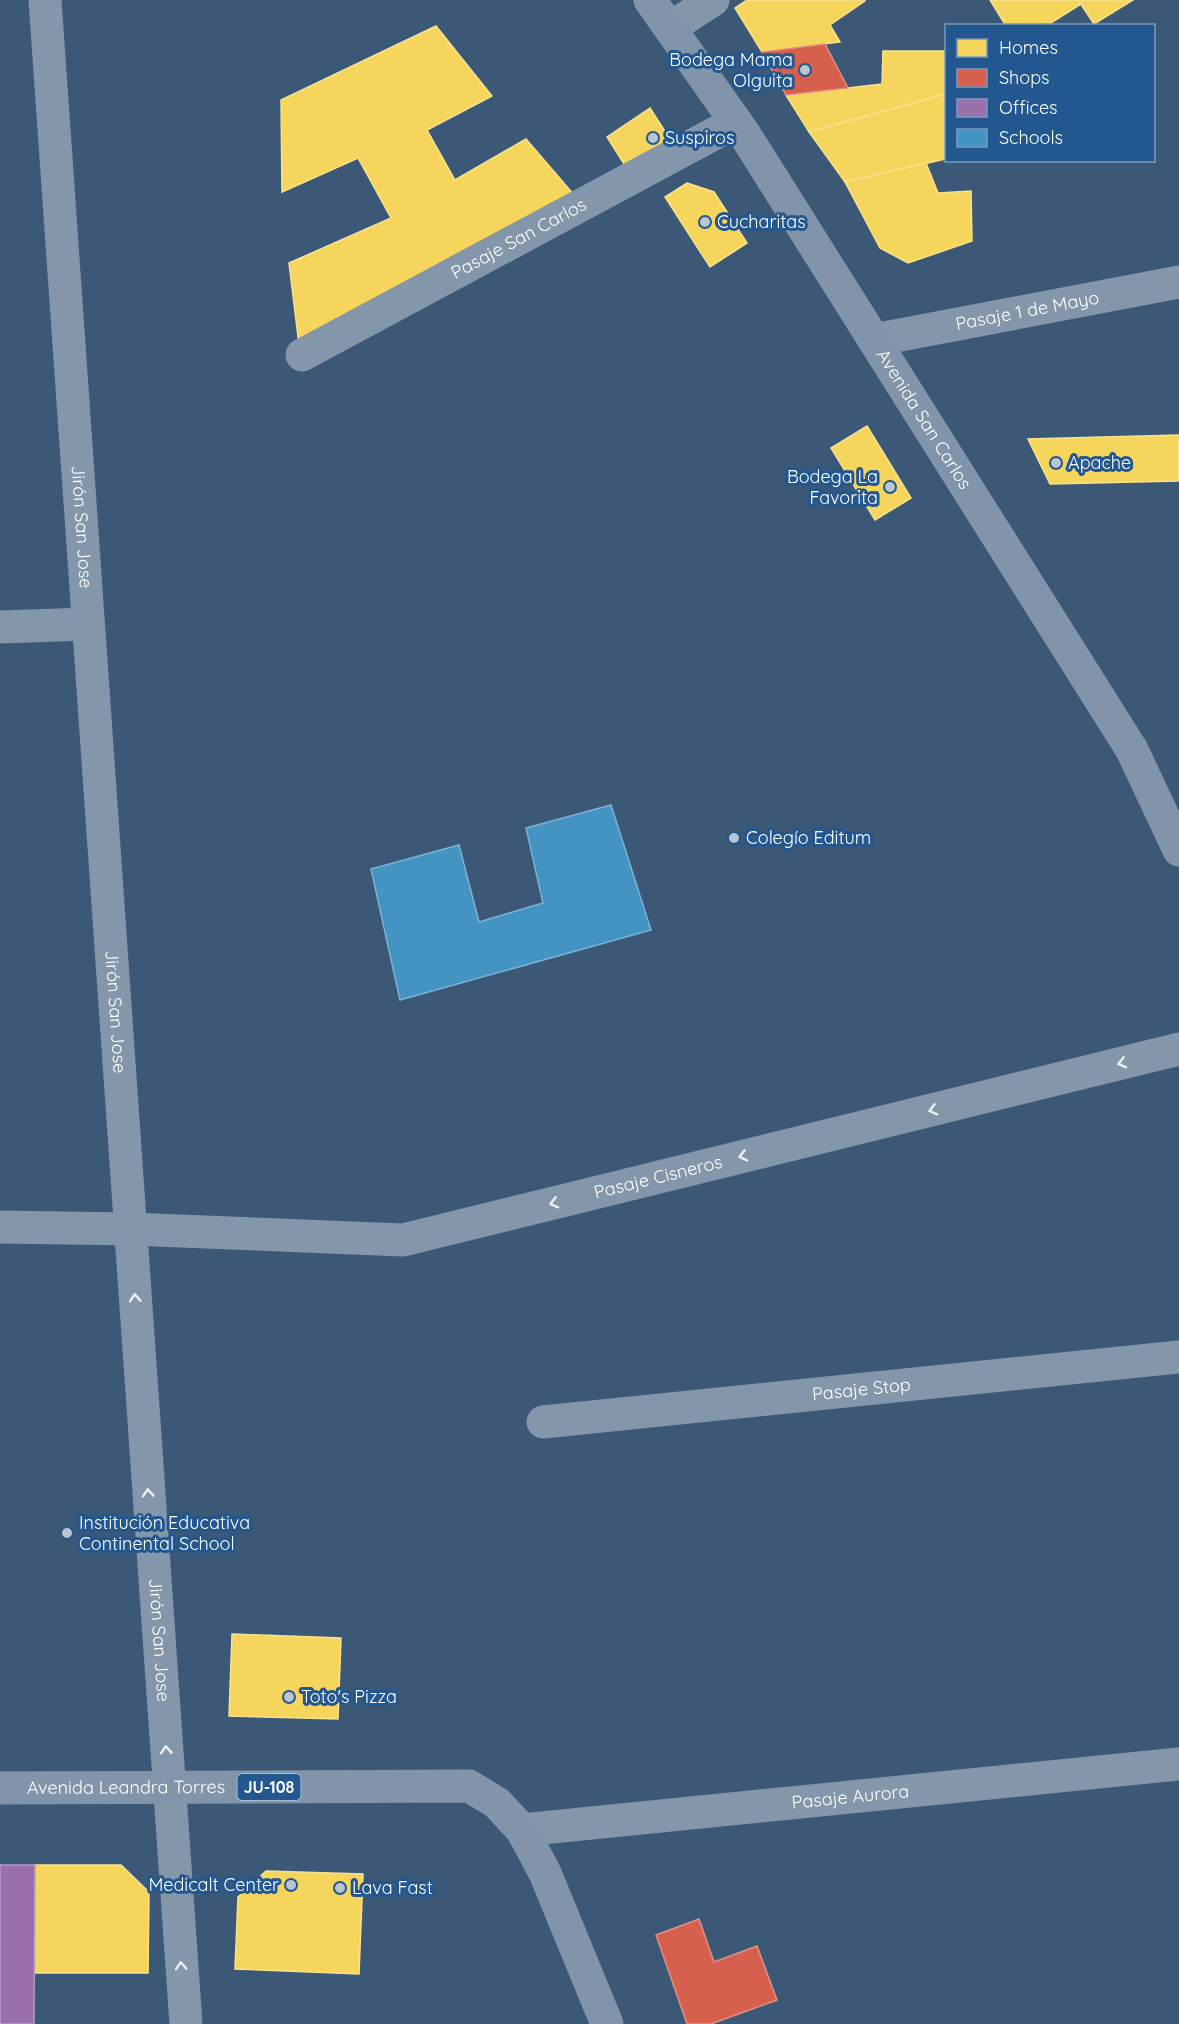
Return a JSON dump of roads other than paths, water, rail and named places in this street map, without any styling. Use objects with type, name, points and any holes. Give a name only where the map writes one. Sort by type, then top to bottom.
[{"type":"main road","name":"Avenida San Carlos","points":[[650,0],[736,122],[1132,750],[1179,850]]},
{"type":"main road","name":"Avenida Leandra Torres","points":[[0,1788],[469,1786],[497,1803],[522,1830]]},
{"type":"main road","name":"JU-108","points":[[522,1830],[545,1873],[607,2024]]},
{"type":"street","name":"Jirón San Jose","points":[[45,0],[186,2024]]},
{"type":"street","points":[[670,28],[713,0]]},
{"type":"street","name":"Pasaje San Carlos","points":[[302,355],[736,122]]},
{"type":"street","name":"Pasaje 1 de Mayo","points":[[874,340],[1179,282]]},
{"type":"street","points":[[0,627],[88,624]]},
{"type":"street","name":"Pasaje Cisneros","points":[[0,1227],[130,1229],[403,1240],[1179,1049]]},
{"type":"street","name":"Pasaje Stop","points":[[543,1422],[1179,1357]]},
{"type":"street","name":"Pasaje Aurora","points":[[522,1830],[1179,1764]]},
{"type":"place","name":"Bodega Mama Olguita","points":[[805,70]]},
{"type":"place","name":"Suspiros","points":[[653,138]]},
{"type":"place","name":"Cucharitas","points":[[705,222]]},
{"type":"place","name":"Apache","points":[[1056,463]]},
{"type":"place","name":"Bodega La Favorita","points":[[890,487]]},
{"type":"place","name":"Colegío Editum","points":[[734,838]]},
{"type":"place","name":"Institución Educativa Continental School","points":[[67,1533]]},
{"type":"place","name":"Toto's Pizza","points":[[289,1697]]},
{"type":"place","name":"Medicalt Center","points":[[291,1885]]},
{"type":"place","name":"Lava Fast","points":[[340,1888]]}]
